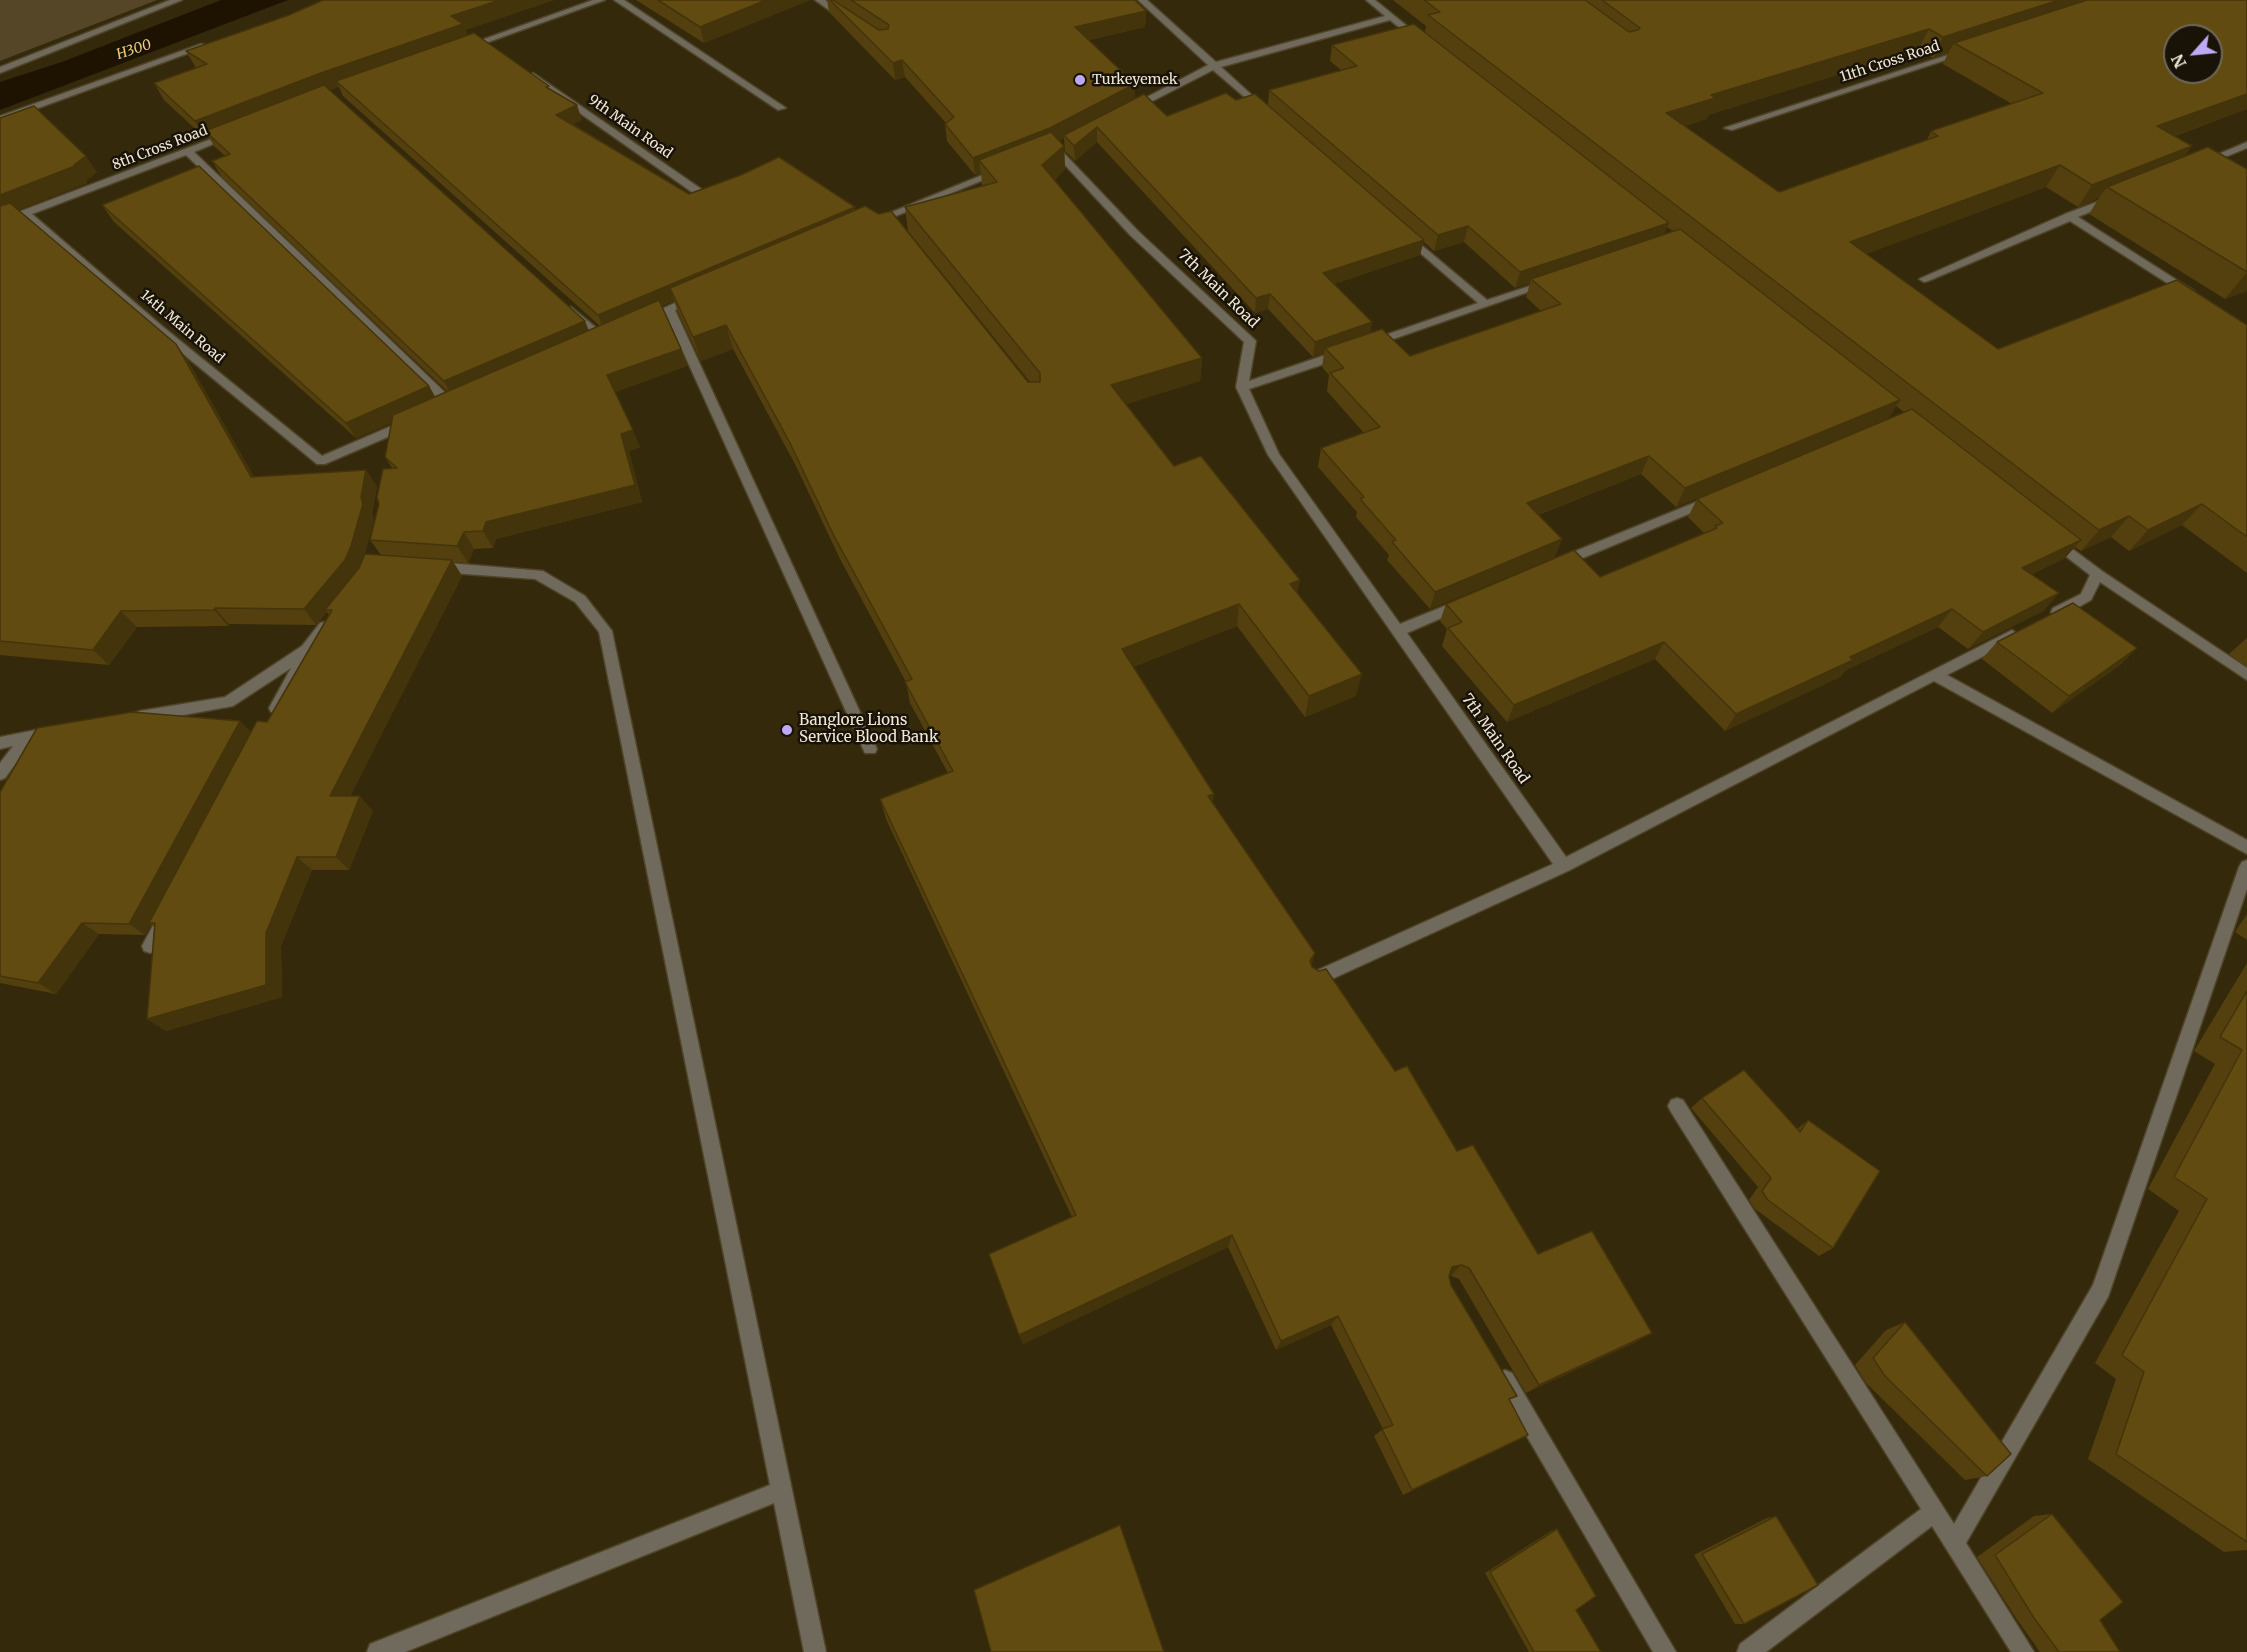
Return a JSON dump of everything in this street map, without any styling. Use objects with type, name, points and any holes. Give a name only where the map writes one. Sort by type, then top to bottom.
[{"type":"street","points":[[0,70],[178,0]]},
{"type":"street","points":[[461,48],[601,0]]},
{"type":"street","points":[[618,0],[781,108]]},
{"type":"street","points":[[819,0],[848,19]]},
{"type":"street","points":[[1143,0],[1274,120]]},
{"type":"street","points":[[1370,0],[1428,46]]},
{"type":"street","points":[[1128,110],[1213,66],[1392,17]]},
{"type":"street","points":[[482,41],[492,48]]},
{"type":"street","points":[[0,119],[210,44]]},
{"type":"street","name":"11th Cross Road","points":[[1729,128],[1968,51]]},
{"type":"street","name":"9th Main Road","points":[[520,68],[703,195]]},
{"type":"street","name":"8th Cross Road","points":[[0,223],[244,130]]},
{"type":"street","points":[[2191,168],[2247,145]]},
{"type":"street","name":"7th Main Road","points":[[1054,149],[1134,233],[1250,341],[1242,387],[1274,455],[1563,866]]},
{"type":"street","points":[[188,152],[451,405]]},
{"type":"street","points":[[859,227],[892,220],[1010,167]]},
{"type":"street","points":[[1924,279],[2124,194]]},
{"type":"street","name":"14th Main Road","points":[[26,214],[158,328],[321,461],[395,429]]},
{"type":"street","points":[[2069,216],[2198,299]]},
{"type":"street","points":[[1398,228],[1486,305]]},
{"type":"street","points":[[1242,387],[1563,279]]},
{"type":"street","points":[[631,326],[701,295]]},
{"type":"street","points":[[559,299],[602,338]]},
{"type":"street","points":[[669,309],[870,749]]},
{"type":"street","points":[[392,448],[395,429],[414,421]]},
{"type":"street","points":[[1551,567],[1726,493]]},
{"type":"street","points":[[2050,538],[2097,574],[2247,675]]},
{"type":"street","points":[[417,566],[538,574],[580,599],[605,631],[815,1652]]},
{"type":"street","points":[[2046,618],[2086,597],[2097,574]]},
{"type":"street","points":[[1398,631],[1475,599]]},
{"type":"street","points":[[268,724],[307,650],[336,614]]},
{"type":"street","points":[[1315,979],[1563,866],[2025,629]]},
{"type":"street","points":[[121,721],[228,702],[307,650]]},
{"type":"street","points":[[1935,675],[2247,848]]},
{"type":"street","points":[[0,743],[62,731]]},
{"type":"street","points":[[0,774],[27,738]]},
{"type":"street","points":[[1954,1544],[2101,1290],[2247,867]]},
{"type":"street","points":[[150,946],[167,915]]},
{"type":"street","points":[[1677,1106],[2023,1652]]},
{"type":"street","points":[[1498,1368],[1665,1652]]},
{"type":"street","points":[[378,1652],[782,1490]]},
{"type":"street","points":[[1748,1652],[1934,1512]]},
{"type":"shaded area","points":[[0,0],[157,0],[0,61]]},
{"type":"water","name":"H300","points":[[221,0],[288,0],[0,110],[0,82],[62,62]]},
{"type":"building","points":[[323,0],[500,0],[451,16],[463,24],[321,73],[195,121],[154,83],[207,64],[186,51],[289,15]]},
{"type":"building","points":[[658,0],[766,0],[700,27]]},
{"type":"building","points":[[830,0],[879,30],[888,29],[889,25],[851,0],[1135,0],[1146,11],[1075,27],[1135,84],[1050,128],[973,158],[945,124],[954,117],[902,60],[893,63]]},
{"type":"building","points":[[1424,0],[1585,0],[1629,32],[1640,28],[1602,0],[2059,0],[1943,37],[1929,29],[1711,95],[1715,98],[1666,113],[1779,192],[1938,136],[1931,131],[2043,93],[1954,43],[2087,0],[2247,0],[2247,94],[2157,126],[2192,146],[2092,185],[2060,165],[1850,242],[1998,349],[2177,280],[2247,325],[2247,537],[2202,504],[2148,530],[2129,516],[2099,530],[1428,15],[1440,12]]},
{"type":"building","points":[[1414,24],[1669,223],[1520,272],[1468,226],[1438,235],[1269,90],[1357,66],[1332,45]]},
{"type":"building","points":[[474,33],[549,86],[546,87],[577,105],[556,115],[689,194],[741,175],[779,157],[855,207],[598,315],[336,81]]},
{"type":"building","points":[[324,85],[585,321],[444,381],[212,161],[230,154],[205,131]]},
{"type":"building","points":[[1226,93],[1236,100],[1255,94],[1424,240],[1323,273],[1372,322],[1315,342],[1270,294],[1256,298],[1097,127],[1074,146],[1064,135],[1144,94],[1167,116]]},
{"type":"building","points":[[34,106],[86,156],[75,166],[0,195],[0,118]]},
{"type":"building","points":[[1051,132],[1064,146],[1042,165],[1202,358],[1111,385],[1174,466],[1201,456],[1300,580],[1290,584],[1362,674],[1309,696],[1239,604],[1122,649],[1214,794],[1208,796],[1315,953],[1310,961],[1312,967],[1319,971],[1326,969],[1395,1071],[1407,1066],[1457,1151],[1473,1145],[1538,1254],[1592,1231],[1652,1333],[1539,1385],[1469,1268],[1461,1265],[1452,1267],[1449,1276],[1451,1285],[1517,1396],[1509,1399],[1528,1435],[1412,1490],[1382,1429],[1393,1425],[1338,1316],[1281,1341],[1232,1235],[1019,1335],[989,1254],[1076,1215],[880,799],[953,771],[905,682],[912,679],[834,536],[790,443],[726,325],[693,337],[670,288],[865,206],[879,214],[891,211],[1028,382],[1040,382],[1040,373],[905,207],[997,182],[979,160]]},
{"type":"building","points":[[2208,147],[2247,169],[2247,272],[2107,187]]},
{"type":"building","points":[[199,166],[429,386],[346,423],[102,205]]},
{"type":"building","points":[[10,203],[176,344],[251,477],[366,470],[361,497],[363,504],[345,560],[304,609],[215,608],[214,610],[121,611],[93,650],[0,641],[0,206]]},
{"type":"building","points":[[1680,229],[1900,400],[1685,488],[1649,456],[1527,503],[1562,539],[1435,592],[1392,542],[1396,540],[1360,499],[1364,497],[1321,448],[1380,427],[1330,373],[1344,368],[1325,348],[1382,329],[1410,356],[1561,304],[1531,279]]},
{"type":"building","points":[[659,300],[681,349],[607,375],[633,430],[621,434],[635,485],[486,522],[483,531],[464,532],[457,546],[370,540],[379,504],[377,497],[383,469],[397,468],[385,457],[393,415]]},
{"type":"building","points":[[1912,409],[2081,540],[2022,568],[2059,593],[1983,632],[1952,609],[1850,657],[1853,660],[1736,714],[1664,642],[1514,705],[1448,628],[1462,622],[1446,604],[1574,550],[1600,577],[1717,528],[1715,526],[1723,523],[1697,499]]},
{"type":"building","points":[[365,554],[452,560],[330,796],[360,796],[336,857],[297,857],[266,933],[266,985],[147,1019],[155,923],[149,923],[257,721],[267,722],[332,610],[325,610],[359,568]]},
{"type":"building","points":[[2073,603],[2137,648],[2069,696],[1997,642]]},
{"type":"building","points":[[132,712],[240,721],[129,924],[82,923],[38,983],[0,976],[0,792],[37,728]]},
{"type":"building","points":[[2247,991],[2247,1542],[2116,1454],[2144,1372],[2122,1355],[2207,1199],[2174,1177],[2242,1050],[2220,1037]]},
{"type":"building","points":[[1744,1070],[1800,1132],[1808,1120],[1880,1171],[1833,1248],[1768,1200],[1762,1191],[1771,1178],[1702,1098]]},
{"type":"building","points":[[1905,1322],[2011,1454],[1987,1476],[1885,1376],[1873,1358]]},
{"type":"building","points":[[2052,1514],[2123,1602],[2100,1620],[2120,1652],[2059,1652],[2034,1618],[1995,1555]]},
{"type":"building","points":[[1776,1516],[1818,1585],[1744,1624],[1702,1554]]},
{"type":"building","points":[[1120,1525],[1164,1652],[991,1652],[974,1590]]},
{"type":"building","points":[[1557,1529],[1596,1596],[1576,1610],[1601,1652],[1534,1652],[1490,1572]]},
{"type":"place","name":"Turkeyemek","points":[[1080,80]]},
{"type":"place","name":"Banglore Lions Service Blood Bank","points":[[787,730]]}]
